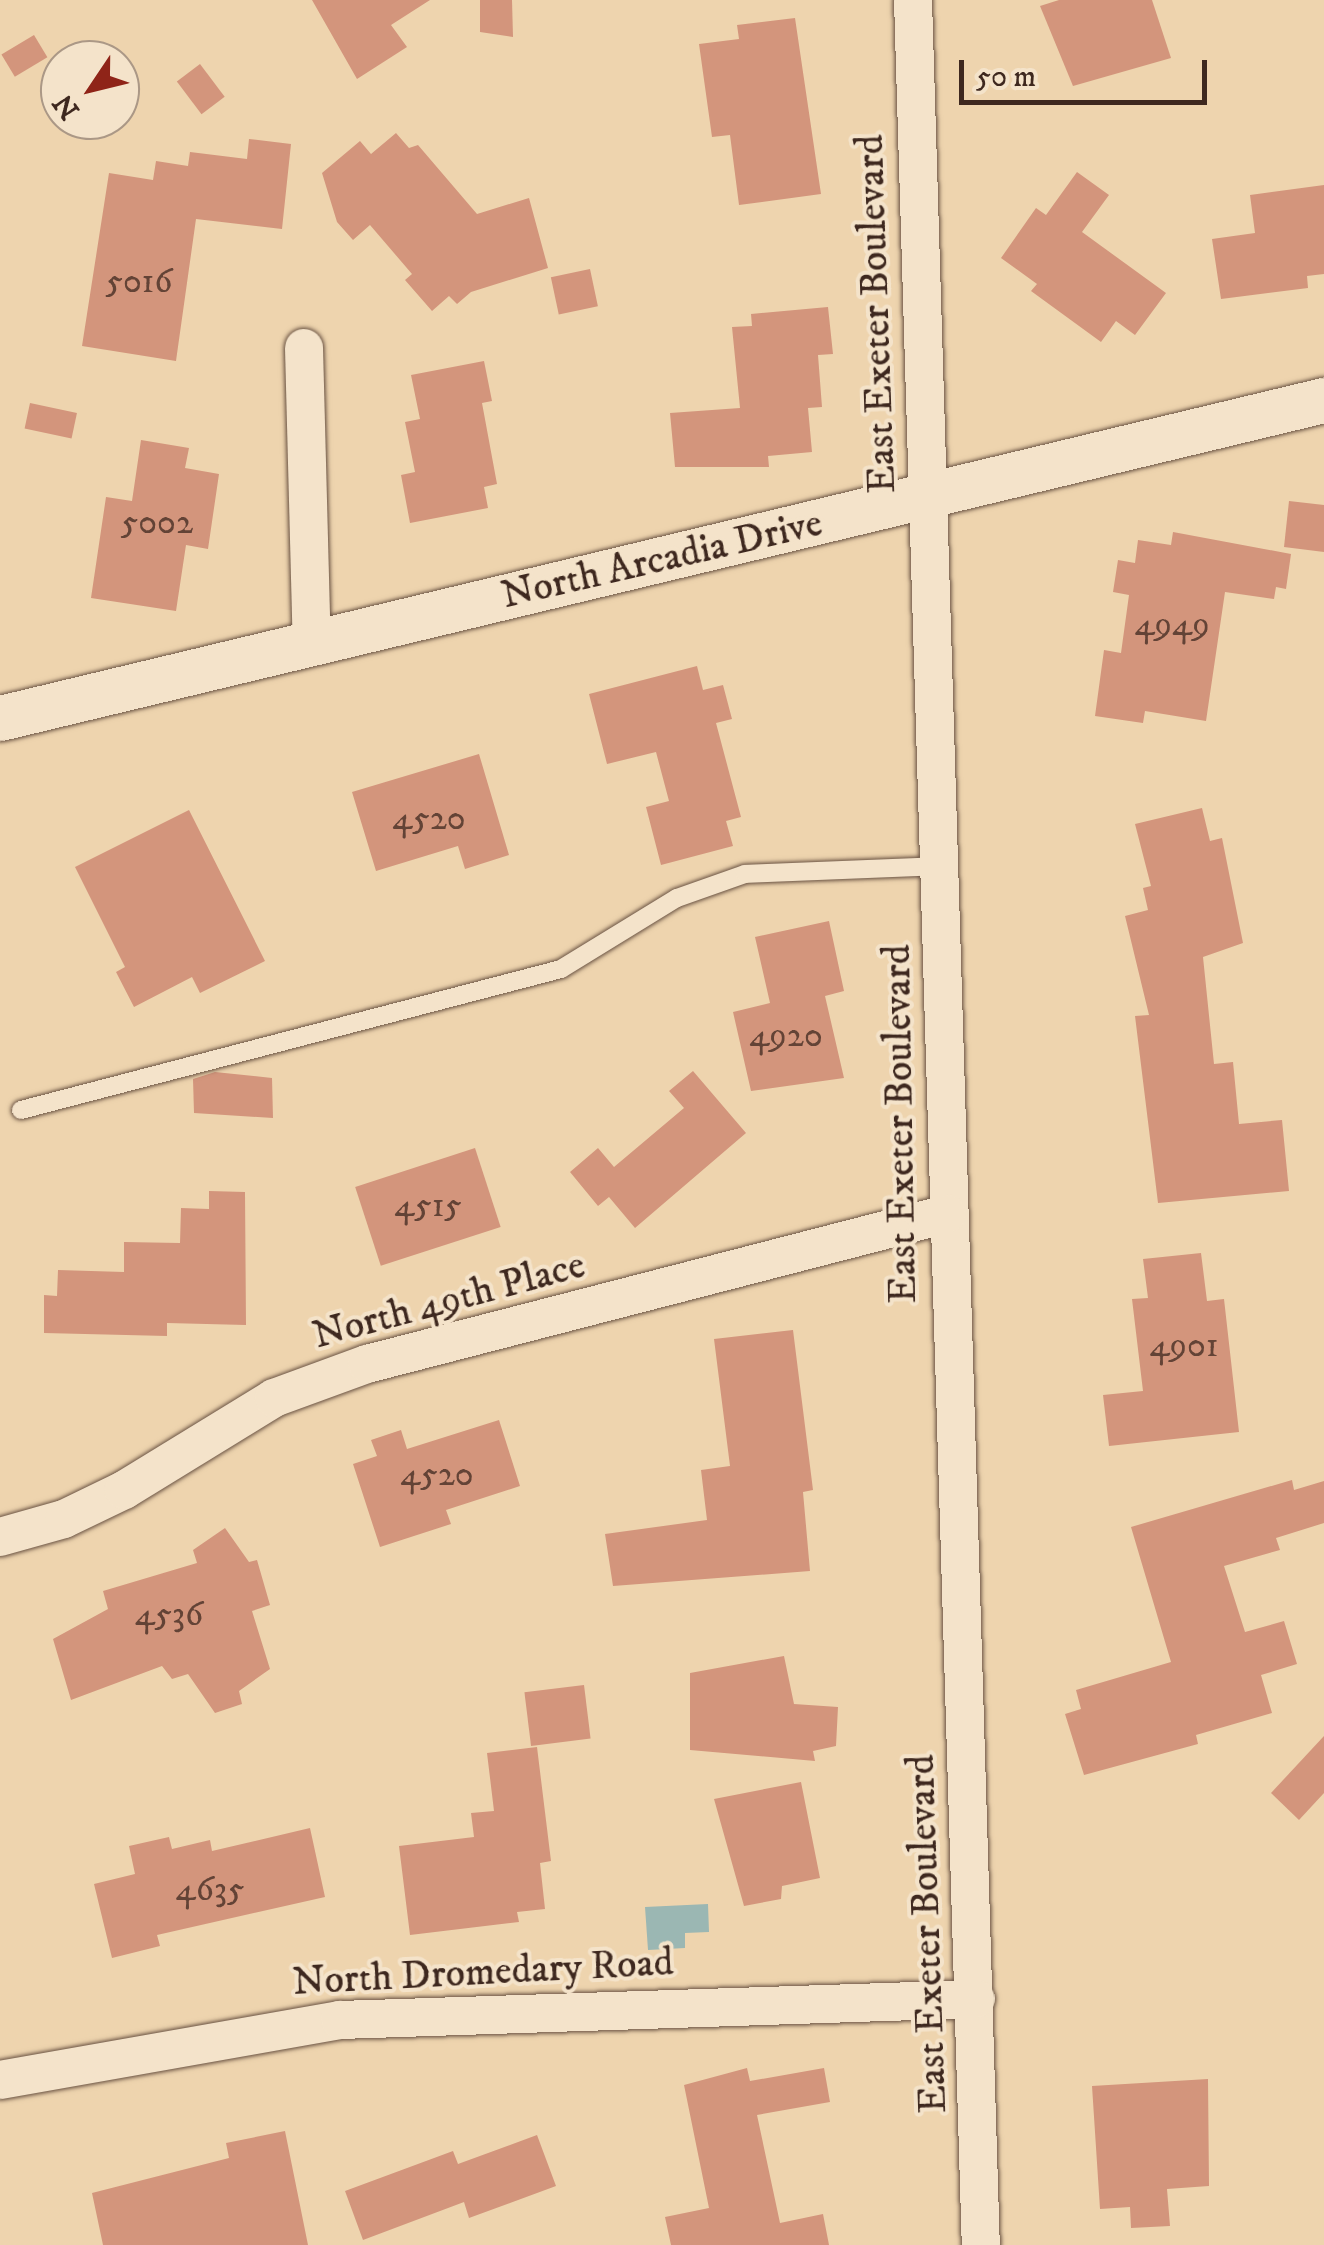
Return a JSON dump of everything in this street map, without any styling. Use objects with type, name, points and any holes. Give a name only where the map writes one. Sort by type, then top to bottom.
[{"type":"street","name":"East Exeter Boulevard","points":[[913,0],[947,1214],[982,2245]]},
{"type":"street","points":[[304,348],[312,644]]},
{"type":"street","name":"North Arcadia Drive","points":[[0,718],[1324,400]]},
{"type":"street","name":"North 49th Place","points":[[0,1537],[64,1519],[274,1398],[367,1364],[947,1214]]},
{"type":"street","name":"North Dromedary Road","points":[[0,2080],[324,2022],[976,1999]]},
{"type":"lane","points":[[20,1110],[561,968],[677,898],[745,874],[940,866]]},
{"type":"water","points":[[708,1904],[709,1932],[685,1933],[685,1948],[648,1950],[645,1907]]},
{"type":"building","points":[[312,0],[430,0],[391,25],[407,47],[357,79]]},
{"type":"building","points":[[480,0],[512,0],[513,37],[480,32]]},
{"type":"building","points":[[1059,0],[1152,0],[1171,58],[1073,86],[1040,6]]},
{"type":"building","points":[[795,18],[821,194],[739,205],[730,135],[712,137],[699,44],[739,39],[737,25]]},
{"type":"building","points":[[34,35],[40,45],[40,62],[15,77],[1,55]]},
{"type":"building","points":[[200,64],[225,97],[202,114],[177,81]]},
{"type":"building","points":[[396,133],[409,148],[418,145],[477,214],[529,198],[548,268],[471,292],[457,304],[449,296],[432,311],[405,280],[412,274],[370,225],[353,240],[337,222],[322,173],[360,141],[371,154]]},
{"type":"building","points":[[249,139],[291,144],[282,229],[196,219],[176,361],[82,346],[109,173],[153,180],[156,161],[188,166],[190,152],[247,159]]},
{"type":"building","points":[[1077,172],[1109,195],[1082,232],[1166,293],[1135,335],[1116,321],[1101,342],[1031,291],[1037,284],[1001,258],[1036,208],[1046,215]]},
{"type":"building","points":[[1324,185],[1324,274],[1307,276],[1308,288],[1221,299],[1212,239],[1255,233],[1250,195]]},
{"type":"building","points":[[590,269],[598,306],[559,314],[551,277]]},
{"type":"building","points":[[828,307],[833,354],[818,355],[822,407],[808,408],[812,452],[768,456],[769,467],[675,467],[670,413],[740,408],[732,327],[752,326],[751,314]]},
{"type":"building","points":[[484,361],[492,401],[482,403],[497,484],[484,487],[488,508],[410,523],[401,475],[415,472],[405,422],[420,419],[411,375]]},
{"type":"building","points":[[30,403],[77,413],[72,438],[25,428]]},
{"type":"building","points":[[141,440],[189,448],[185,468],[219,474],[208,549],[186,545],[176,611],[91,598],[106,497],[132,501]]},
{"type":"building","points":[[1289,501],[1324,505],[1324,552],[1284,547]]},
{"type":"building","points":[[1173,532],[1291,554],[1286,589],[1276,587],[1274,599],[1225,592],[1206,721],[1145,711],[1143,723],[1095,716],[1104,650],[1121,653],[1129,595],[1113,592],[1118,560],[1135,563],[1138,540],[1171,545]]},
{"type":"building","points":[[697,666],[703,690],[723,685],[732,719],[716,723],[741,817],[726,821],[733,846],[661,865],[646,807],[669,801],[656,752],[607,764],[589,694]]},
{"type":"building","points":[[479,754],[509,855],[465,869],[458,846],[376,871],[352,792]]},
{"type":"building","points":[[1202,808],[1210,841],[1222,838],[1243,943],[1203,957],[1214,1064],[1233,1062],[1239,1124],[1282,1120],[1289,1191],[1158,1203],[1135,1016],[1149,1015],[1125,916],[1148,910],[1143,888],[1151,886],[1135,824]]},
{"type":"building","points":[[189,810],[265,961],[200,993],[192,977],[134,1007],[116,972],[125,967],[75,867]]},
{"type":"building","points":[[829,921],[844,991],[825,996],[844,1078],[751,1091],[733,1012],[770,1003],[755,937]]},
{"type":"building","points":[[693,1071],[746,1133],[635,1228],[609,1197],[598,1206],[570,1172],[598,1148],[614,1167],[684,1108],[669,1091]]},
{"type":"building","points":[[215,1072],[272,1078],[273,1118],[194,1113],[193,1079]]},
{"type":"building","points":[[475,1148],[501,1227],[381,1266],[355,1187]]},
{"type":"building","points":[[209,1191],[245,1192],[246,1325],[167,1323],[167,1336],[44,1333],[44,1295],[57,1296],[58,1270],[124,1272],[124,1242],[180,1243],[181,1208],[209,1209]]},
{"type":"building","points":[[1201,1253],[1207,1301],[1224,1299],[1239,1432],[1109,1446],[1103,1395],[1143,1391],[1132,1299],[1148,1298],[1143,1259]]},
{"type":"building","points":[[793,1330],[813,1490],[803,1492],[810,1571],[613,1586],[605,1534],[707,1520],[701,1470],[730,1466],[714,1339]]},
{"type":"building","points":[[499,1420],[520,1486],[446,1510],[451,1524],[380,1547],[353,1464],[377,1456],[371,1440],[401,1430],[407,1449]]},
{"type":"building","points":[[1292,1480],[1294,1490],[1324,1481],[1324,1523],[1276,1538],[1280,1550],[1224,1566],[1245,1632],[1284,1621],[1297,1664],[1261,1675],[1272,1713],[1196,1735],[1198,1744],[1084,1775],[1065,1714],[1081,1709],[1076,1690],[1171,1662],[1131,1527]]},
{"type":"building","points":[[225,1528],[249,1562],[257,1560],[270,1605],[252,1611],[270,1669],[239,1691],[242,1704],[215,1713],[188,1674],[172,1679],[162,1666],[71,1700],[53,1639],[108,1609],[103,1591],[197,1563],[193,1550]]},
{"type":"building","points":[[784,1656],[794,1704],[838,1707],[836,1746],[813,1751],[815,1761],[690,1750],[690,1673]]},
{"type":"building","points":[[584,1685],[591,1739],[531,1746],[524,1692]]},
{"type":"building","points":[[1324,1736],[1324,1793],[1299,1820],[1271,1793]]},
{"type":"building","points":[[537,1747],[551,1861],[540,1863],[545,1909],[517,1912],[519,1922],[410,1935],[399,1846],[474,1837],[471,1813],[494,1811],[487,1753]]},
{"type":"building","points":[[801,1782],[820,1878],[782,1886],[781,1899],[744,1906],[714,1799]]},
{"type":"building","points":[[310,1828],[325,1897],[157,1935],[160,1946],[112,1958],[94,1884],[135,1874],[129,1846],[169,1837],[172,1849],[210,1840],[212,1851]]},
{"type":"building","points":[[747,2068],[750,2081],[824,2068],[830,2102],[757,2115],[780,2223],[823,2214],[829,2245],[671,2245],[665,2217],[709,2208],[684,2085]]},
{"type":"building","points":[[1208,2079],[1209,2186],[1167,2189],[1170,2226],[1131,2228],[1130,2207],[1100,2209],[1092,2086]]},
{"type":"building","points":[[285,2131],[308,2245],[103,2245],[92,2193],[229,2158],[226,2143]]},
{"type":"building","points":[[537,2135],[556,2186],[469,2218],[464,2202],[363,2240],[345,2191],[453,2151],[458,2164]]}]
